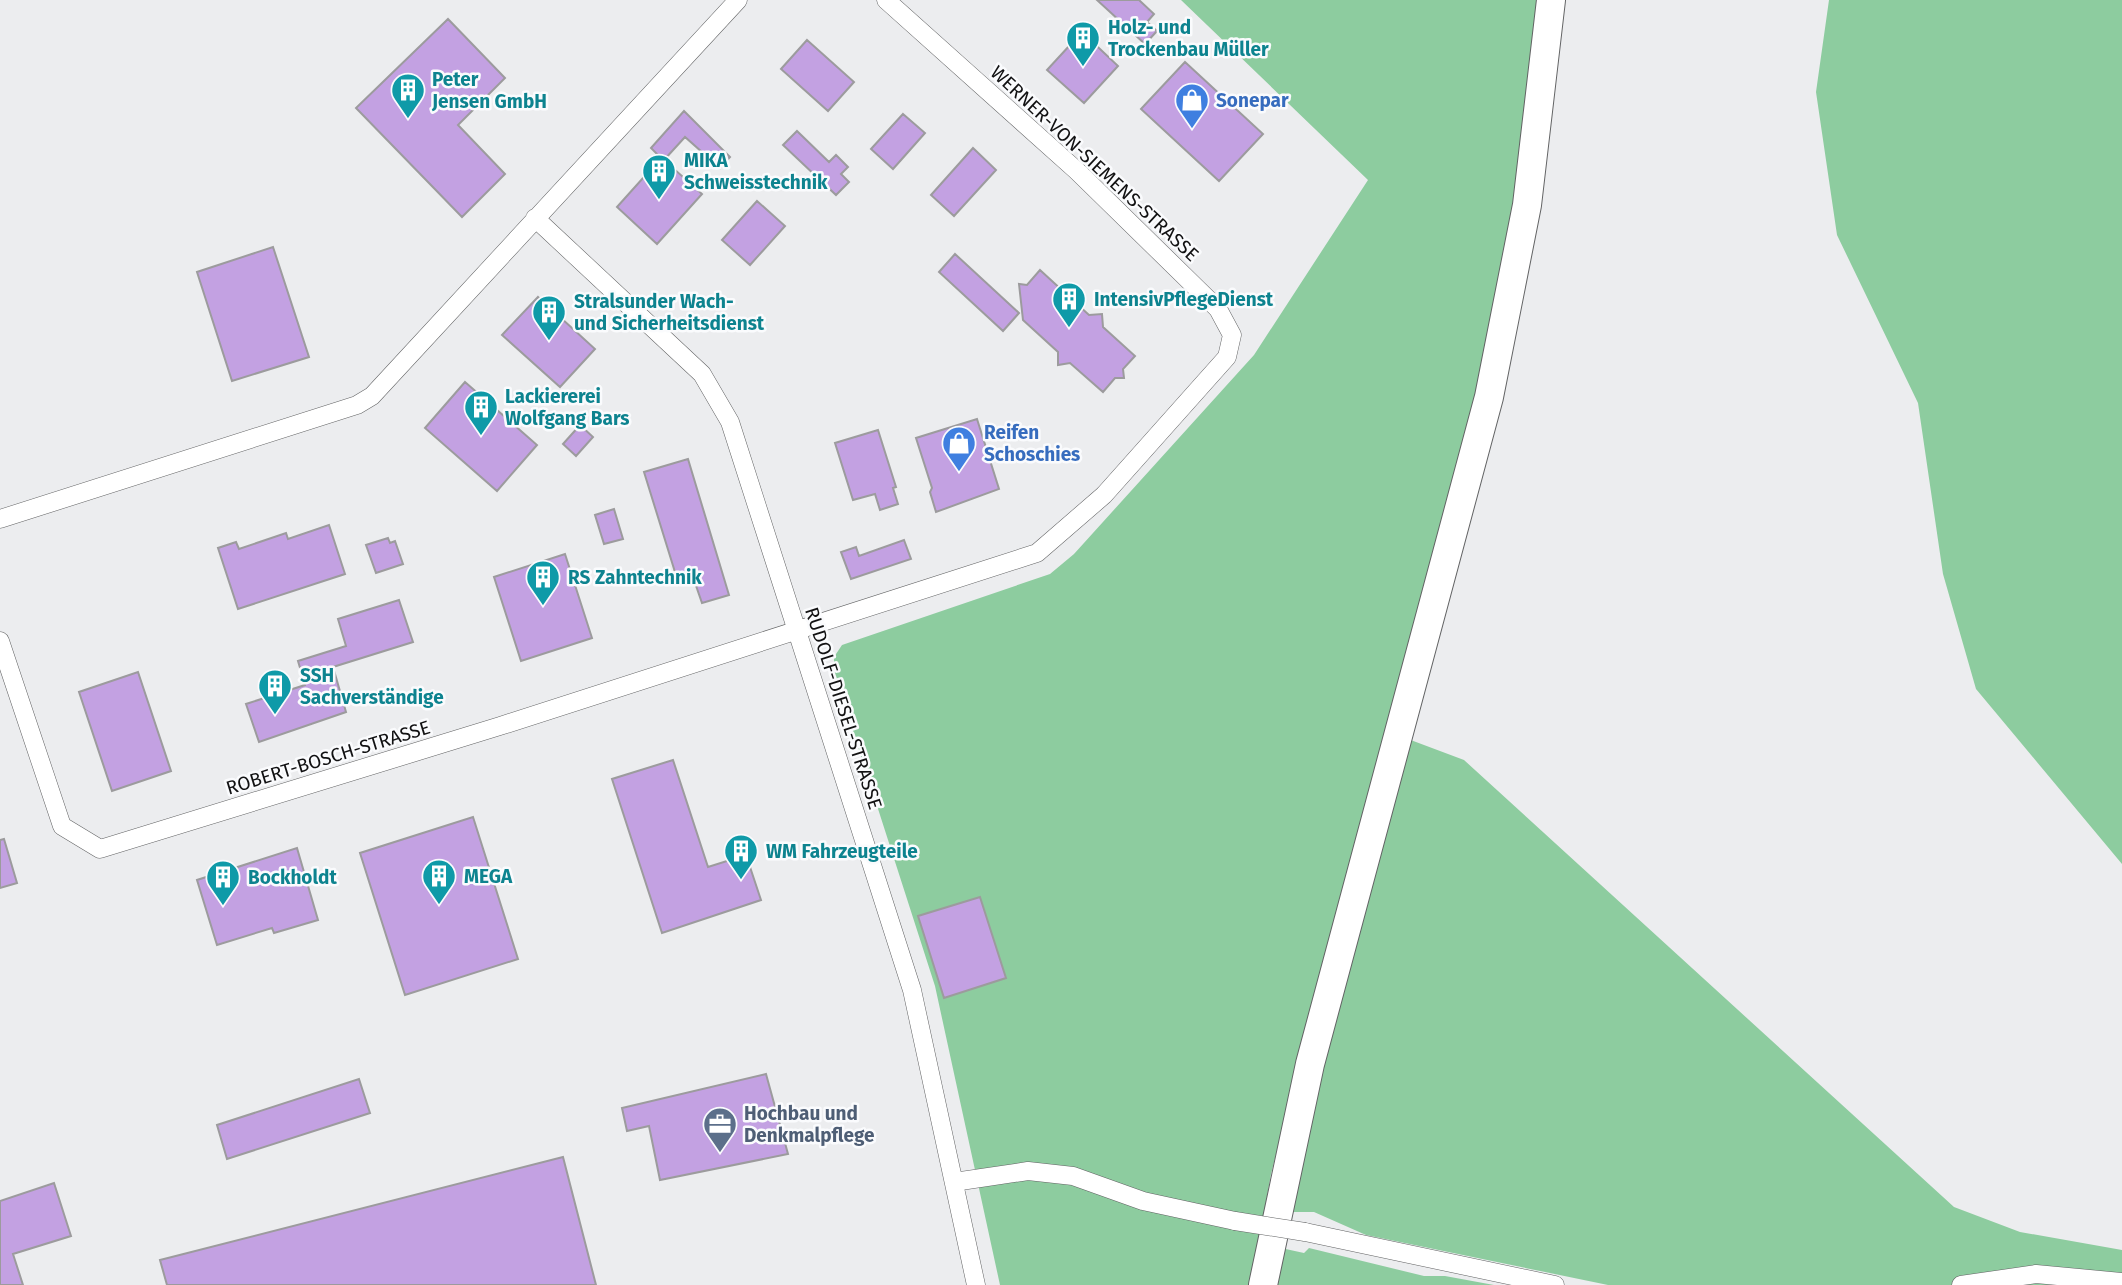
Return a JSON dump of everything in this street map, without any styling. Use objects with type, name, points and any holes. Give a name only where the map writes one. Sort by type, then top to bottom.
[{"type":"highway","points":[[1263,1285],[1314,1052],[1456,530],[1492,384],[1527,205],[1551,0]]},
{"type":"street","points":[[0,519],[357,405],[372,396],[738,0]]},
{"type":"street","name":"WERNER-VON-SIEMENS-STRASSE","points":[[796,628],[1037,553],[1113,485],[1227,357],[1232,335],[1218,309],[1077,171],[886,0]]},
{"type":"street","name":"RUDOLF-DIESEL-STRASSE","points":[[535,218],[693,365],[717,394],[730,422],[912,990],[976,1285]]},
{"type":"street","name":"ROBERT-BOSCH-STRASSE","points":[[0,641],[62,826],[100,849],[500,726],[796,628]]},
{"type":"street","points":[[954,1182],[1028,1171],[1073,1176],[1143,1201],[1555,1285]]},
{"type":"street","points":[[1961,1285],[2036,1274],[2122,1282]]},
{"type":"green space","points":[[1181,0],[1538,0],[1515,198],[1486,354],[1341,896],[1271,1174],[1251,1285],[1000,1285],[935,986],[834,672],[834,657],[842,645],[1050,574],[1074,554],[1254,355],[1368,180]]},
{"type":"green space","points":[[1829,0],[2122,0],[2122,864],[1976,689],[1943,574],[1918,403],[1837,235],[1816,92]]},
{"type":"green space","points":[[1408,739],[1464,760],[1954,1207],[2020,1232],[2122,1250],[2122,1285],[1608,1285],[1366,1235],[1314,1212],[1288,1212],[1329,1033]]},
{"type":"green space","points":[[1281,1248],[1304,1253],[1309,1248],[1424,1276],[1445,1276],[1494,1285],[1275,1285]]},
{"type":"building","points":[[1097,0],[1139,0],[1154,14],[1147,22],[1157,31],[1145,44]]},
{"type":"building","name":"Peter Jensen GmbH","points":[[448,19],[505,78],[458,125],[505,174],[462,217],[356,108]]},
{"type":"building","name":"Holz- und Trockenbau Müller","points":[[1082,32],[1118,66],[1084,103],[1047,70]]},
{"type":"building","points":[[807,40],[854,82],[828,111],[781,69]]},
{"type":"building","points":[[1185,62],[1263,134],[1219,181],[1141,109]]},
{"type":"building","name":"MIKA Schweisstechnik","points":[[684,111],[730,157],[720,168],[685,137],[664,160],[702,194],[657,244],[617,207],[661,158],[651,148]]},
{"type":"building","points":[[903,114],[925,133],[893,169],[871,149]]},
{"type":"building","points":[[797,131],[829,162],[836,155],[848,167],[841,174],[849,182],[836,195],[783,145]]},
{"type":"building","points":[[973,148],[996,170],[954,216],[931,195]]},
{"type":"building","points":[[757,201],[785,226],[750,265],[722,240]]},
{"type":"building","points":[[273,247],[309,357],[232,381],[197,272]]},
{"type":"building","points":[[955,254],[1019,313],[1003,331],[939,272]]},
{"type":"building","name":"IntensivPflegeDienst","points":[[1040,270],[1089,315],[1102,314],[1103,327],[1135,356],[1123,369],[1124,378],[1115,378],[1103,392],[1070,363],[1058,365],[1058,352],[1023,320],[1019,284],[1027,285]]},
{"type":"building","name":"Stralsunder Wach- und Sicherheitsdienst","points":[[538,297],[595,349],[560,387],[502,335]]},
{"type":"building","name":"Lackiererei Wolfgang Bars","points":[[465,382],[537,445],[497,491],[425,428]]},
{"type":"building","points":[[977,419],[999,489],[936,512],[930,492],[932,488],[916,438]]},
{"type":"building","points":[[580,425],[593,437],[576,456],[563,444]]},
{"type":"building","points":[[878,430],[896,487],[893,488],[898,504],[880,510],[875,494],[853,500],[835,443]]},
{"type":"building","points":[[688,459],[729,595],[702,603],[694,580],[679,585],[644,472]]},
{"type":"building","points":[[614,509],[623,539],[604,544],[595,515]]},
{"type":"building","points":[[329,525],[345,574],[238,609],[218,548],[236,542],[239,549],[286,533],[288,539]]},
{"type":"building","points":[[388,538],[390,543],[395,541],[403,564],[376,573],[366,545]]},
{"type":"building","points":[[904,540],[911,559],[851,579],[841,552],[856,547],[859,556]]},
{"type":"building","name":"RS Zahntechnik","points":[[565,554],[592,638],[521,661],[494,577]]},
{"type":"building","points":[[399,600],[413,642],[333,667],[346,712],[259,742],[246,704],[305,685],[298,661],[346,646],[338,619]]},
{"type":"building","points":[[138,672],[171,771],[112,791],[79,692]]},
{"type":"building","points":[[673,760],[708,867],[746,855],[761,900],[662,933],[612,779]]},
{"type":"building","name":"MEGA","points":[[473,817],[518,959],[405,995],[360,853]]},
{"type":"building","points":[[4,839],[17,883],[0,888],[0,840]]},
{"type":"building","points":[[297,848],[318,920],[274,933],[272,928],[217,945],[197,880]]},
{"type":"building","points":[[980,897],[1006,978],[944,998],[918,916]]},
{"type":"building","points":[[766,1074],[788,1154],[660,1180],[649,1126],[627,1131],[622,1108]]},
{"type":"building","points":[[359,1079],[370,1113],[227,1159],[217,1125]]},
{"type":"building","points":[[563,1157],[596,1285],[167,1285],[160,1260]]},
{"type":"building","points":[[54,1183],[71,1236],[13,1254],[23,1285],[0,1285],[0,1201]]},
{"type":"place","name":"Holz- und Trockenbau Müller","points":[[1083,68]]},
{"type":"place","name":"Peter Jensen GmbH","points":[[408,120]]},
{"type":"place","name":"Sonepar","points":[[1192,130]]},
{"type":"place","name":"MIKA Schweisstechnik","points":[[659,201]]},
{"type":"place","name":"IntensivPflegeDienst","points":[[1069,329]]},
{"type":"place","name":"Stralsunder Wach- und Sicherheitsdienst","points":[[549,342]]},
{"type":"place","name":"Lackiererei Wolfgang Bars","points":[[481,437]]},
{"type":"place","name":"Reifen Schoschies","points":[[959,473]]},
{"type":"place","name":"RS Zahntechnik","points":[[543,607]]},
{"type":"place","name":"SSH Sachverständige","points":[[275,716]]},
{"type":"place","name":"WM Fahrzeugteile","points":[[741,881]]},
{"type":"place","name":"MEGA","points":[[439,906]]},
{"type":"place","name":"Bockholdt","points":[[223,907]]},
{"type":"place","name":"Hochbau und Denkmalpflege","points":[[720,1154]]}]
